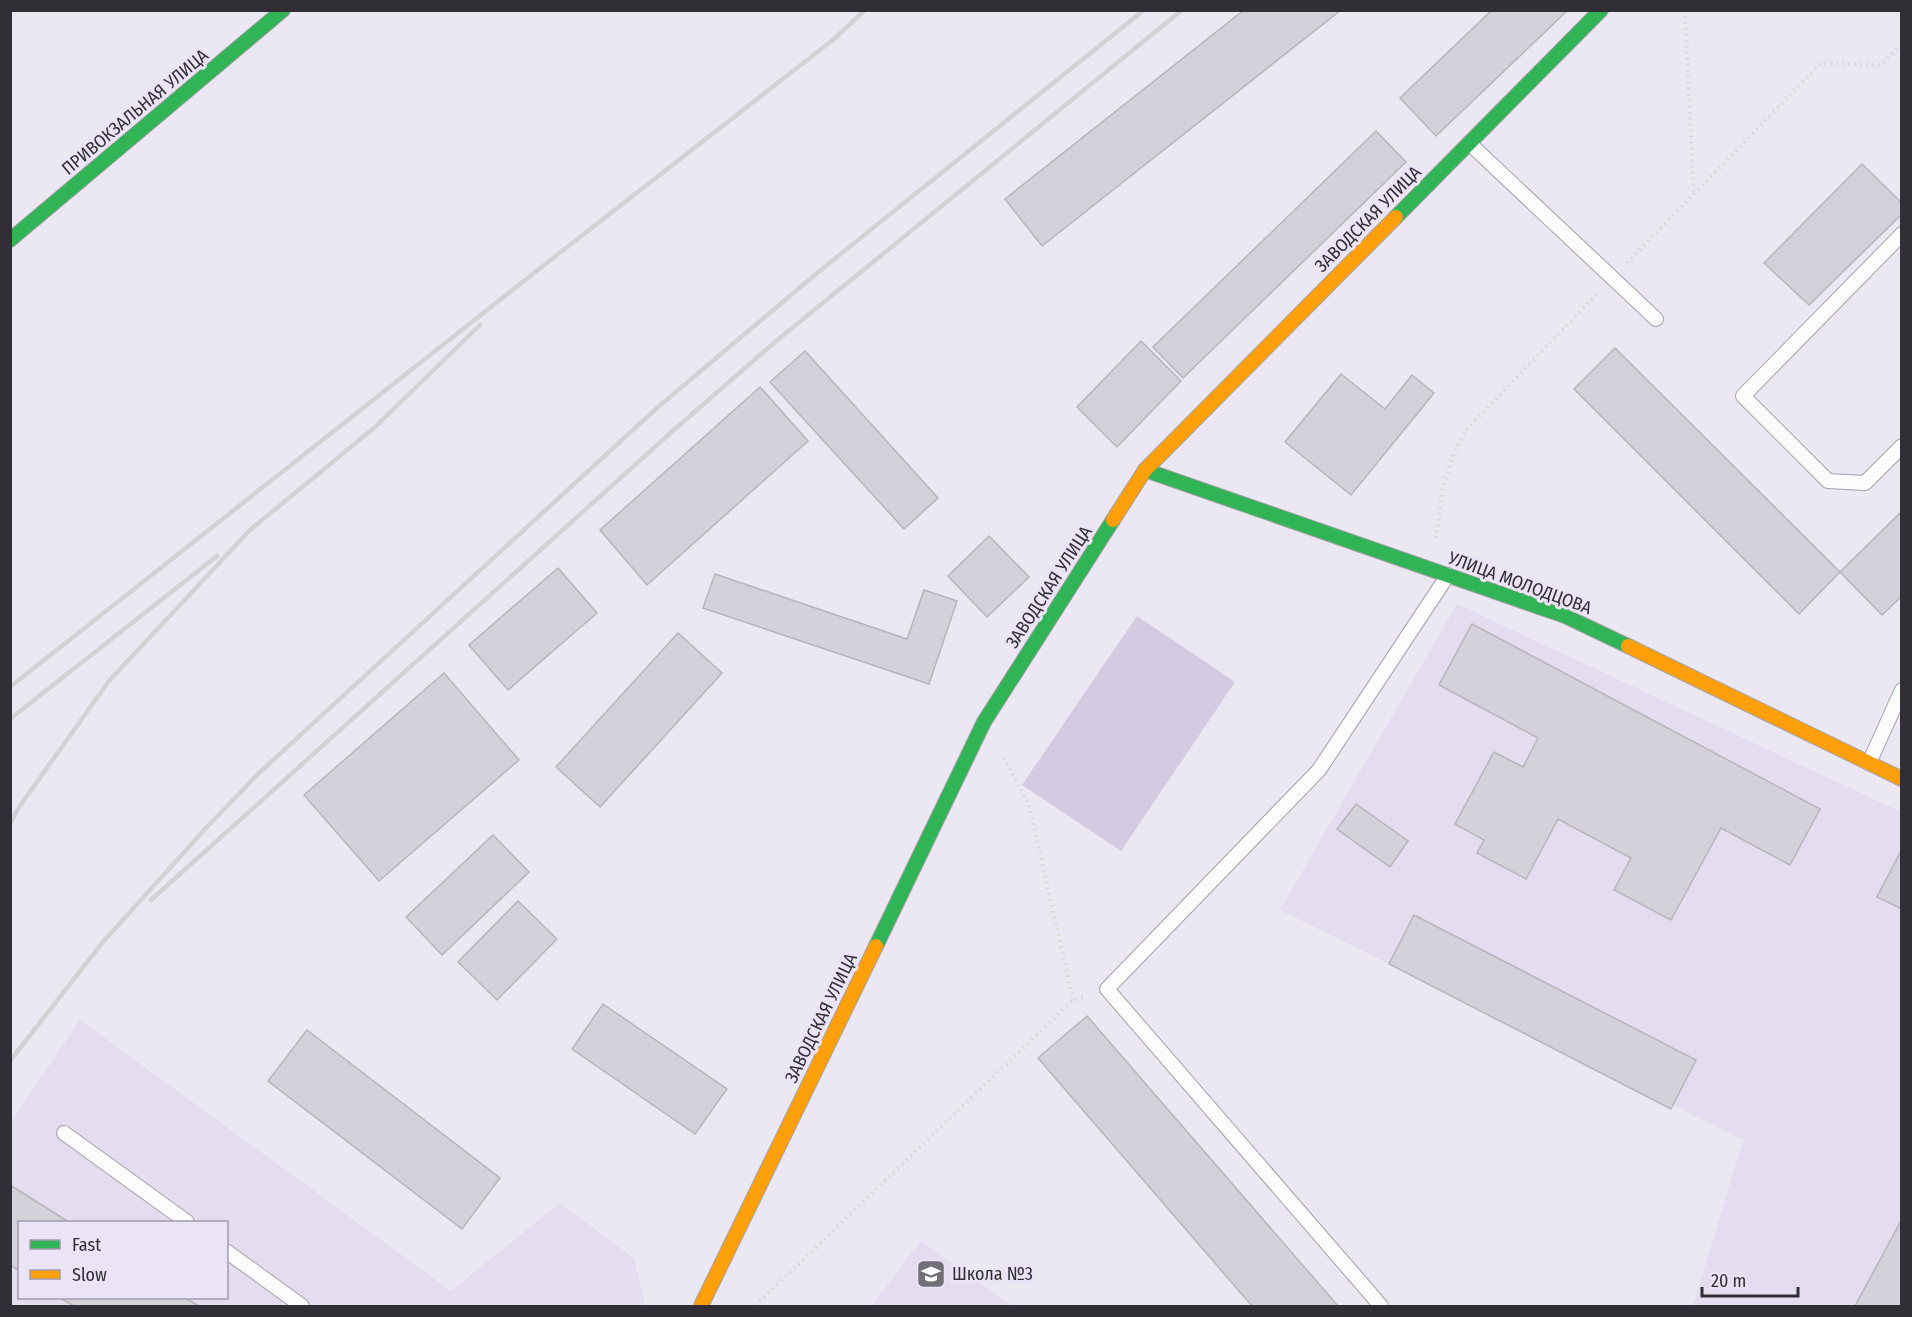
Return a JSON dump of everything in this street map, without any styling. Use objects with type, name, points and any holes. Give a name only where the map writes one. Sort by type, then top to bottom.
[{"type":"street","name":"ПРИВОКЗАЛЬНАЯ УЛИЦА","points":[[10,240],[283,10]]},
{"type":"street","name":"ЗАВОДСКАЯ УЛИЦА","points":[[701,1306],[984,722],[1145,470],[1601,10]]},
{"type":"street","name":"УЛИЦА МОЛОДЦОВА","points":[[1145,470],[1566,616],[1902,779]]},
{"type":"lane","points":[[1469,143],[1656,319]]},
{"type":"lane","points":[[1902,234],[1743,396],[1828,481],[1865,483],[1902,446]]},
{"type":"lane","points":[[1381,1306],[1107,989],[1319,770],[1448,575]]},
{"type":"lane","points":[[1869,763],[1902,690]]},
{"type":"lane","points":[[64,1133],[186,1221]]},
{"type":"lane","points":[[228,1252],[302,1306]]},
{"type":"path","points":[[1685,10],[1694,195]]},
{"type":"path","points":[[984,722],[1029,804],[1073,1000]]},
{"type":"path","points":[[755,1306],[1073,1000],[1107,989]]},
{"type":"shaded area","points":[[1457,604],[1901,812],[1901,1306],[1693,1306],[1743,1140],[1280,910]]},
{"type":"shaded area","points":[[1137,616],[1235,682],[1121,851],[1022,785]]},
{"type":"shaded area","points":[[80,1020],[451,1291],[560,1203],[634,1258],[645,1304],[644,1306],[11,1306],[11,1122]]},
{"type":"shaded area","name":"Школа №3","points":[[921,1241],[1012,1306],[871,1306]]},
{"type":"building","points":[[1244,10],[1341,10],[1042,246],[1005,199]]},
{"type":"building","points":[[1492,10],[1568,10],[1436,136],[1400,98]]},
{"type":"building","points":[[1376,131],[1406,162],[1183,378],[1153,347]]},
{"type":"building","points":[[1862,164],[1902,203],[1902,214],[1809,305],[1764,263]]},
{"type":"building","points":[[1141,341],[1181,381],[1117,447],[1077,407]]},
{"type":"building","points":[[1615,348],[1840,572],[1799,614],[1574,389]]},
{"type":"building","points":[[805,351],[938,498],[904,529],[770,382]]},
{"type":"building","points":[[1341,374],[1385,409],[1412,375],[1434,393],[1351,495],[1285,442]]},
{"type":"building","points":[[760,387],[808,441],[647,585],[600,530]]},
{"type":"building","points":[[1902,511],[1902,596],[1882,615],[1840,572]]},
{"type":"building","points":[[989,536],[1029,577],[987,617],[948,576]]},
{"type":"building","points":[[558,568],[597,613],[508,690],[469,645]]},
{"type":"building","points":[[715,574],[907,639],[924,590],[957,601],[929,684],[703,608]]},
{"type":"building","points":[[1472,624],[1820,809],[1790,865],[1721,828],[1671,920],[1614,890],[1631,858],[1558,819],[1526,879],[1477,853],[1484,840],[1455,824],[1494,752],[1523,767],[1538,738],[1439,685]]},
{"type":"building","points":[[678,633],[722,673],[600,807],[556,767]]},
{"type":"building","points":[[444,673],[519,760],[379,881],[304,795]]},
{"type":"building","points":[[1356,804],[1408,841],[1390,867],[1337,829]]},
{"type":"building","points":[[493,835],[529,872],[442,955],[406,917]]},
{"type":"building","points":[[1902,849],[1902,909],[1877,897]]},
{"type":"building","points":[[518,901],[557,939],[497,1000],[458,962]]},
{"type":"building","points":[[1414,915],[1696,1060],[1671,1109],[1389,964]]},
{"type":"building","points":[[603,1004],[727,1089],[695,1134],[572,1049]]},
{"type":"building","points":[[1087,1016],[1338,1306],[1252,1306],[1038,1058]]},
{"type":"building","points":[[307,1030],[500,1178],[462,1229],[268,1081]]},
{"type":"building","points":[[10,1185],[67,1221],[18,1221],[18,1270],[10,1265]]},
{"type":"building","points":[[1902,1219],[1902,1306],[1855,1306]]},
{"type":"building","points":[[62,1299],[187,1299],[199,1306],[74,1306]]},
{"type":"railway","points":[[10,687],[834,39],[865,10]]},
{"type":"railway","points":[[10,1061],[102,943],[259,773],[658,407],[822,269],[1144,10]]},
{"type":"railway","points":[[151,900],[675,429],[775,342],[1182,10]]},
{"type":"railway","points":[[10,824],[19,807],[109,681],[250,530],[374,428],[480,325]]},
{"type":"railway","points":[[10,719],[217,556]]},
{"type":"traffic: fast","points":[[10,240],[283,10]]},
{"type":"traffic: fast","points":[[1396,217],[1601,10]]},
{"type":"traffic: fast","points":[[1145,470],[1565,616],[1628,646]]},
{"type":"traffic: fast","points":[[876,946],[984,722],[1113,520]]},
{"type":"traffic: slow","points":[[1113,520],[1145,470],[1396,217]]},
{"type":"traffic: slow","points":[[1628,646],[1902,779]]},
{"type":"traffic: slow","points":[[701,1306],[876,946]]},
{"type":"place","name":"Школа №3","points":[[931,1274]]}]
